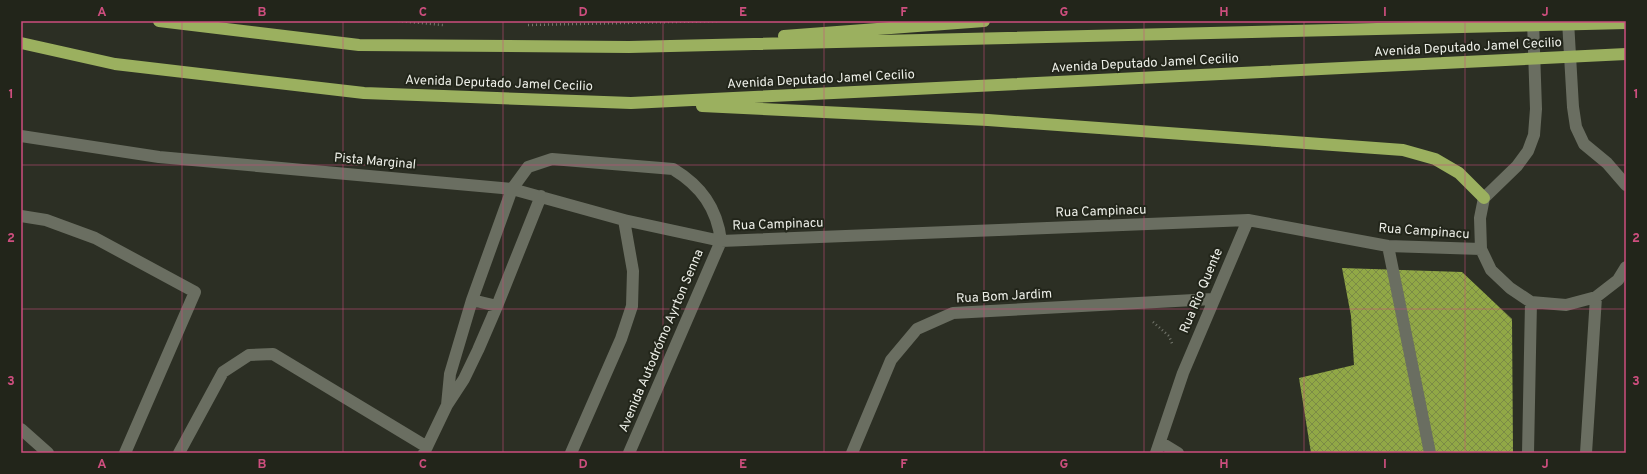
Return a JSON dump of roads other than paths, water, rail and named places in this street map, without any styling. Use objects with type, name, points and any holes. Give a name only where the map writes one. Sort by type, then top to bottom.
[{"type":"highway","name":"Avenida Deputado Jamel Cecilio","points":[[159,21],[359,45],[629,47],[1626,23]]},
{"type":"highway","points":[[629,47],[984,21]]},
{"type":"highway","name":"Avenida Deputado Jamel Cecilio","points":[[21,43],[115,64],[364,93],[631,103],[1626,54]]},
{"type":"highway","points":[[631,103],[988,120],[1403,150],[1441,162],[1459,173],[1484,198]]},
{"type":"street","points":[[1533,21],[1536,109],[1534,135],[1528,150],[1517,166],[1484,198],[1480,218],[1481,250],[1491,270],[1510,288],[1531,302],[1566,305],[1596,297],[1618,280],[1626,267]]},
{"type":"street","points":[[1568,21],[1573,107],[1576,127],[1584,144],[1607,163],[1626,185]]},
{"type":"street","name":"Pista Marginal","points":[[21,136],[159,157],[512,189],[624,220],[721,241]]},
{"type":"street","points":[[447,405],[450,374],[472,300],[512,189],[528,167],[552,160],[673,169],[699,188],[708,200],[719,226],[721,241]]},
{"type":"street","points":[[179,453],[224,372],[249,354],[273,354],[426,450],[447,405],[464,379],[497,306],[541,196]]},
{"type":"street","points":[[21,216],[46,220],[95,238],[194,292],[125,453]]},
{"type":"street","points":[[571,453],[621,339],[632,306],[633,271],[624,220]]},
{"type":"street","name":"Rua Campinacu","points":[[721,241],[1248,220],[1388,246],[1481,250]]},
{"type":"street","name":"Rua Rio Quente","points":[[1158,447],[1183,373],[1213,299],[1248,220]]},
{"type":"street","name":"Avenida Autodrómo Ayrton Senna","points":[[629,453],[721,241]]},
{"type":"street","points":[[1388,246],[1430,453]]},
{"type":"street","points":[[1586,453],[1596,297]]},
{"type":"street","name":"Rua Bom Jardim","points":[[852,453],[891,360],[918,329],[953,313],[1213,299]]},
{"type":"street","points":[[472,300],[497,306]]},
{"type":"street","points":[[1528,453],[1531,302]]},
{"type":"street","points":[[21,428],[48,453]]},
{"type":"street","points":[[1158,447],[1178,453]]}]
